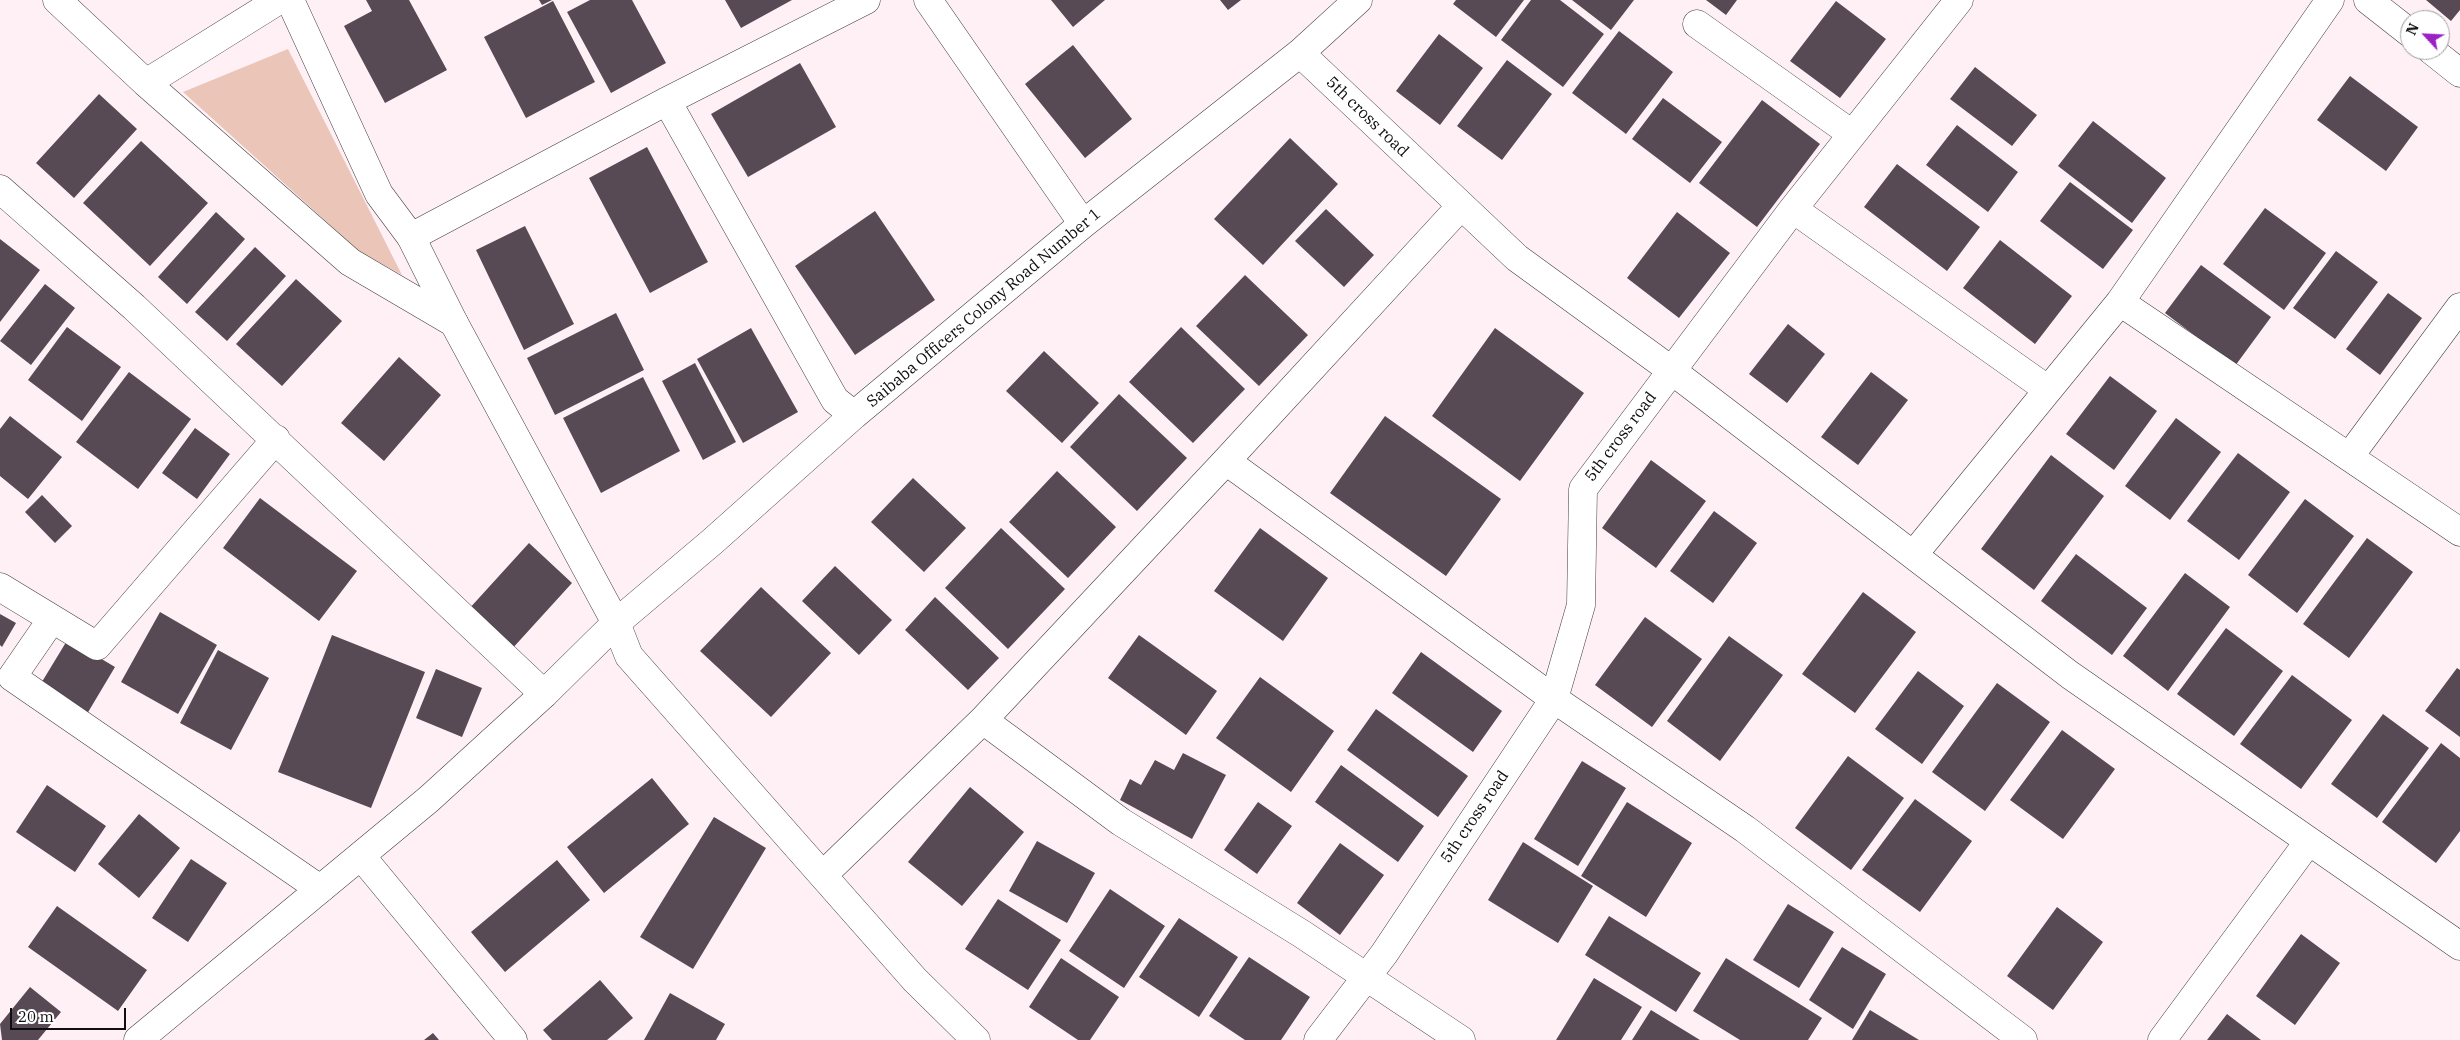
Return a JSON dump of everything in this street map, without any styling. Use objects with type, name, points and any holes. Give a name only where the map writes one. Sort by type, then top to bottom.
[{"type":"street","points":[[56,0],[146,83],[350,262],[454,323]]},
{"type":"street","points":[[146,83],[280,0]]},
{"type":"street","points":[[290,0],[378,194],[411,238],[454,323],[616,623],[629,656],[915,980],[974,1040]]},
{"type":"street","points":[[411,238],[667,101],[866,0]]},
{"type":"street","points":[[928,0],[1082,224]]},
{"type":"street","name":"Saibaba Officers Colony Road Number 1","points":[[151,1036],[320,889],[429,799],[544,694],[616,623],[713,541],[854,416],[1082,224],[1300,53],[1358,0]]},
{"type":"street","points":[[1959,0],[1793,209],[1671,370],[2070,675],[2460,946]]},
{"type":"street","points":[[1914,554],[2120,302],[2330,0]]},
{"type":"street","points":[[2368,0],[2400,25]]},
{"type":"street","points":[[1697,24],[1852,134]]},
{"type":"street","name":"5th cross road","points":[[1300,53],[1517,258],[1671,370],[1583,489],[1581,605],[1554,699],[1368,976],[1318,1040]]},
{"type":"street","points":[[2444,60],[2460,73]]},
{"type":"street","points":[[667,101],[835,400],[854,416]]},
{"type":"street","points":[[0,189],[134,307],[544,694]]},
{"type":"street","points":[[823,875],[983,720],[1226,461],[1461,206]]},
{"type":"street","points":[[1793,209],[2047,389]]},
{"type":"street","points":[[2120,302],[2460,532]]},
{"type":"street","points":[[2349,457],[2460,307]]},
{"type":"street","points":[[0,587],[97,646],[276,439]]},
{"type":"street","points":[[1226,461],[1554,699],[1745,829],[2023,1040]]},
{"type":"street","points":[[52,619],[12,677],[320,889]]},
{"type":"street","points":[[983,720],[1122,822],[1368,976],[1461,1040]]},
{"type":"street","points":[[2162,1040],[2309,841]]},
{"type":"street","points":[[361,856],[513,1040]]},
{"type":"shaded area","points":[[288,49],[402,275],[359,251],[183,92]]},
{"type":"building","points":[[366,0],[409,0],[447,70],[385,103],[344,26],[372,11]]},
{"type":"building","points":[[539,0],[552,0],[542,5]]},
{"type":"building","points":[[590,0],[632,0],[666,63],[611,93],[567,12]]},
{"type":"building","points":[[725,0],[792,0],[741,28]]},
{"type":"building","points":[[1051,0],[1105,0],[1073,27]]},
{"type":"building","points":[[1220,0],[1241,0],[1228,10]]},
{"type":"building","points":[[1456,0],[1524,0],[1496,37],[1453,4]]},
{"type":"building","points":[[1531,0],[1560,0],[1604,34],[1563,87],[1501,40]]},
{"type":"building","points":[[1572,0],[1634,0],[1611,30]]},
{"type":"building","points":[[1706,0],[1737,0],[1726,15]]},
{"type":"building","points":[[2426,0],[2460,0],[2460,10],[2451,21],[2450,10],[2438,10]]},
{"type":"building","points":[[553,1],[595,82],[526,118],[484,37]]},
{"type":"building","points":[[1836,1],[1886,39],[1840,98],[1790,61]]},
{"type":"building","points":[[1619,31],[1673,72],[1626,134],[1572,93]]},
{"type":"building","points":[[1439,34],[1483,68],[1440,125],[1396,91]]},
{"type":"building","points":[[1073,45],[1132,119],[1085,158],[1025,84]]},
{"type":"building","points":[[1507,60],[1552,94],[1502,160],[1457,126]]},
{"type":"building","points":[[800,63],[836,127],[748,177],[711,114]]},
{"type":"building","points":[[1975,67],[2037,115],[2012,146],[1950,99]]},
{"type":"building","points":[[2350,76],[2418,127],[2386,171],[2317,120]]},
{"type":"building","points":[[99,94],[137,129],[74,198],[36,163]]},
{"type":"building","points":[[1663,98],[1722,142],[1690,183],[1632,139]]},
{"type":"building","points":[[1762,100],[1820,144],[1757,227],[1699,183]]},
{"type":"building","points":[[2093,121],[2166,178],[2132,223],[2058,166]]},
{"type":"building","points":[[1957,125],[2018,172],[1988,212],[1926,165]]},
{"type":"building","points":[[1290,138],[1338,184],[1263,265],[1214,219]]},
{"type":"building","points":[[141,141],[208,203],[150,266],[83,203]]},
{"type":"building","points":[[647,147],[708,262],[650,293],[589,178]]},
{"type":"building","points":[[1897,164],[1980,227],[1947,271],[1864,207]]},
{"type":"building","points":[[2070,182],[2133,230],[2103,269],[2040,221]]},
{"type":"building","points":[[2265,208],[2326,253],[2284,310],[2223,264]]},
{"type":"building","points":[[1326,209],[1374,255],[1344,287],[1295,241]]},
{"type":"building","points":[[875,211],[935,300],[855,355],[795,266]]},
{"type":"building","points":[[216,212],[245,239],[187,304],[158,277]]},
{"type":"building","points":[[1677,212],[1730,253],[1679,318],[1627,278]]},
{"type":"building","points":[[525,226],[574,324],[524,350],[476,250]]},
{"type":"building","points":[[0,239],[40,270],[0,322]]},
{"type":"building","points":[[2000,240],[2072,296],[2035,344],[1963,288]]},
{"type":"building","points":[[255,247],[286,276],[227,341],[195,312]]},
{"type":"building","points":[[2336,251],[2378,282],[2335,339],[2293,308]]},
{"type":"building","points":[[2201,265],[2271,317],[2235,366],[2165,313]]},
{"type":"building","points":[[1245,275],[1308,335],[1259,386],[1196,326]]},
{"type":"building","points":[[296,279],[342,321],[282,386],[236,344]]},
{"type":"building","points":[[45,284],[75,308],[31,365],[0,341]]},
{"type":"building","points":[[2388,293],[2422,318],[2380,375],[2346,349]]},
{"type":"building","points":[[616,313],[644,370],[555,415],[527,358]]},
{"type":"building","points":[[1788,324],[1825,354],[1787,403],[1749,374]]},
{"type":"building","points":[[67,327],[121,367],[82,421],[28,380]]},
{"type":"building","points":[[1181,327],[1245,389],[1193,443],[1129,382]]},
{"type":"building","points":[[751,328],[798,412],[743,443],[697,359]]},
{"type":"building","points":[[1495,328],[1584,393],[1520,481],[1432,416]]},
{"type":"building","points":[[1044,351],[1099,403],[1062,443],[1006,391]]},
{"type":"building","points":[[399,357],[441,395],[384,461],[341,423]]},
{"type":"building","points":[[695,363],[736,442],[703,460],[662,381]]},
{"type":"building","points":[[129,372],[191,419],[138,489],[76,442]]},
{"type":"building","points":[[1871,372],[1908,400],[1858,465],[1821,437]]},
{"type":"building","points":[[2110,376],[2157,411],[2114,470],[2066,434]]},
{"type":"building","points":[[643,377],[680,451],[601,493],[563,418]]},
{"type":"building","points":[[1119,394],[1187,458],[1137,511],[1070,447]]},
{"type":"building","points":[[10,416],[62,457],[28,499],[0,476],[0,429]]},
{"type":"building","points":[[1385,416],[1501,499],[1446,576],[1330,493]]},
{"type":"building","points":[[2176,418],[2221,452],[2170,520],[2125,486]]},
{"type":"building","points":[[195,428],[230,454],[197,499],[162,473]]},
{"type":"building","points":[[2238,453],[2290,492],[2239,560],[2187,521]]},
{"type":"building","points":[[2051,455],[2104,496],[2034,590],[1981,549]]},
{"type":"building","points":[[1651,460],[1706,501],[1656,568],[1602,528]]},
{"type":"building","points":[[1057,471],[1116,527],[1068,578],[1009,522]]},
{"type":"building","points":[[913,478],[966,528],[924,572],[871,522]]},
{"type":"building","points":[[42,495],[72,526],[55,543],[25,512]]},
{"type":"building","points":[[260,498],[357,571],[319,621],[223,548]]},
{"type":"building","points":[[2305,499],[2354,536],[2297,613],[2248,575]]},
{"type":"building","points":[[1714,511],[1757,543],[1713,603],[1670,571]]},
{"type":"building","points":[[1001,528],[1065,589],[1008,649],[945,588]]},
{"type":"building","points":[[1260,528],[1328,578],[1283,641],[1214,591]]},
{"type":"building","points":[[2367,538],[2413,572],[2349,658],[2303,624]]},
{"type":"building","points":[[529,543],[572,583],[511,650],[468,610]]},
{"type":"building","points":[[2076,554],[2147,608],[2112,655],[2041,601]]},
{"type":"building","points":[[835,566],[892,620],[859,655],[802,601]]},
{"type":"building","points":[[2185,573],[2230,607],[2168,691],[2123,656]]},
{"type":"building","points":[[761,587],[831,653],[771,717],[700,651]]},
{"type":"building","points":[[1863,592],[1916,632],[1855,713],[1802,674]]},
{"type":"building","points":[[935,597],[999,658],[968,690],[905,630]]},
{"type":"building","points":[[160,612],[217,645],[178,714],[121,682]]},
{"type":"building","points":[[0,614],[16,623],[2,647],[0,645]]},
{"type":"building","points":[[1645,617],[1702,659],[1652,727],[1595,685]]},
{"type":"building","points":[[2226,628],[2283,671],[2234,736],[2177,694]]},
{"type":"building","points":[[332,635],[425,672],[371,808],[278,772]]},
{"type":"building","points":[[1139,635],[1217,691],[1186,735],[1108,678]]},
{"type":"building","points":[[1729,636],[1783,675],[1720,761],[1667,721]]},
{"type":"building","points":[[68,639],[115,667],[84,719],[37,690]]},
{"type":"building","points":[[218,650],[269,678],[231,750],[180,723]]},
{"type":"building","points":[[1421,652],[1502,711],[1473,752],[1392,693]]},
{"type":"building","points":[[2457,668],[2460,670],[2460,737],[2425,711]]},
{"type":"building","points":[[436,669],[482,688],[462,737],[416,718]]},
{"type":"building","points":[[1918,671],[1964,706],[1922,764],[1875,729]]},
{"type":"building","points":[[2292,675],[2352,720],[2301,789],[2240,744]]},
{"type":"building","points":[[1260,677],[1334,731],[1291,792],[1216,738]]},
{"type":"building","points":[[1997,683],[2050,722],[1985,811],[1932,772]]},
{"type":"building","points":[[1376,709],[1468,776],[1438,817],[1347,750]]},
{"type":"building","points":[[2383,714],[2429,748],[2377,818],[2331,784]]},
{"type":"building","points":[[2062,730],[2115,769],[2063,839],[2010,800]]},
{"type":"building","points":[[2441,743],[2460,758],[2460,831],[2436,863],[2382,822]]},
{"type":"building","points":[[1183,753],[1226,775],[1192,839],[1120,800],[1130,779],[1141,785],[1155,760],[1174,770]]},
{"type":"building","points":[[1848,756],[1904,798],[1851,870],[1795,828]]},
{"type":"building","points":[[1582,761],[1626,788],[1578,866],[1534,839]]},
{"type":"building","points":[[1341,765],[1424,826],[1398,862],[1315,802]]},
{"type":"building","points":[[652,778],[689,824],[604,893],[567,847]]},
{"type":"building","points":[[47,785],[106,826],[75,872],[16,832]]},
{"type":"building","points":[[970,787],[1024,832],[962,906],[908,862]]},
{"type":"building","points":[[1915,799],[1972,841],[1920,912],[1862,870]]},
{"type":"building","points":[[1258,802],[1292,826],[1257,874],[1224,850]]},
{"type":"building","points":[[1627,802],[1692,843],[1646,917],[1581,876]]},
{"type":"building","points":[[139,814],[180,848],[139,898],[98,864]]},
{"type":"building","points":[[714,817],[766,848],[693,969],[640,937]]},
{"type":"building","points":[[1037,841],[1095,873],[1067,923],[1009,891]]},
{"type":"building","points":[[1523,842],[1593,886],[1558,943],[1488,900]]},
{"type":"building","points":[[1340,843],[1384,875],[1340,935],[1297,903]]},
{"type":"building","points":[[191,859],[227,883],[188,942],[152,918]]},
{"type":"building","points":[[557,860],[590,900],[505,972],[471,932]]},
{"type":"building","points":[[1110,889],[1165,926],[1124,988],[1069,951]]},
{"type":"building","points":[[998,899],[1061,940],[1028,990],[965,949]]},
{"type":"building","points":[[1788,904],[1834,932],[1799,988],[1753,960]]},
{"type":"building","points":[[57,906],[147,970],[118,1011],[28,947]]},
{"type":"building","points":[[2057,907],[2103,942],[2053,1010],[2007,976]]},
{"type":"building","points":[[1609,916],[1701,973],[1676,1012],[1585,955]]},
{"type":"building","points":[[1179,918],[1238,957],[1199,1017],[1139,977]]},
{"type":"building","points":[[2301,934],[2340,963],[2295,1025],[2256,996]]},
{"type":"building","points":[[1842,947],[1886,974],[1853,1029],[1809,1000]]},
{"type":"building","points":[[1249,957],[1310,997],[1281,1040],[1245,1040],[1209,1016]]},
{"type":"building","points":[[1061,958],[1119,997],[1090,1040],[1078,1040],[1029,1007]]},
{"type":"building","points":[[1726,958],[1822,1018],[1808,1040],[1740,1040],[1693,1011]]},
{"type":"building","points":[[1594,978],[1642,1007],[1621,1040],[1556,1040]]},
{"type":"building","points":[[600,980],[633,1018],[607,1040],[552,1040],[543,1030]]},
{"type":"building","points":[[30,987],[61,1012],[38,1040],[2,1040],[0,1024]]},
{"type":"building","points":[[670,993],[725,1024],[716,1040],[644,1040]]},
{"type":"building","points":[[1651,1010],[1700,1040],[1632,1040]]},
{"type":"building","points":[[1870,1010],[1919,1040],[1852,1040]]},
{"type":"building","points":[[2227,1014],[2261,1040],[2207,1040]]},
{"type":"building","points":[[433,1033],[439,1040],[424,1040]]}]
